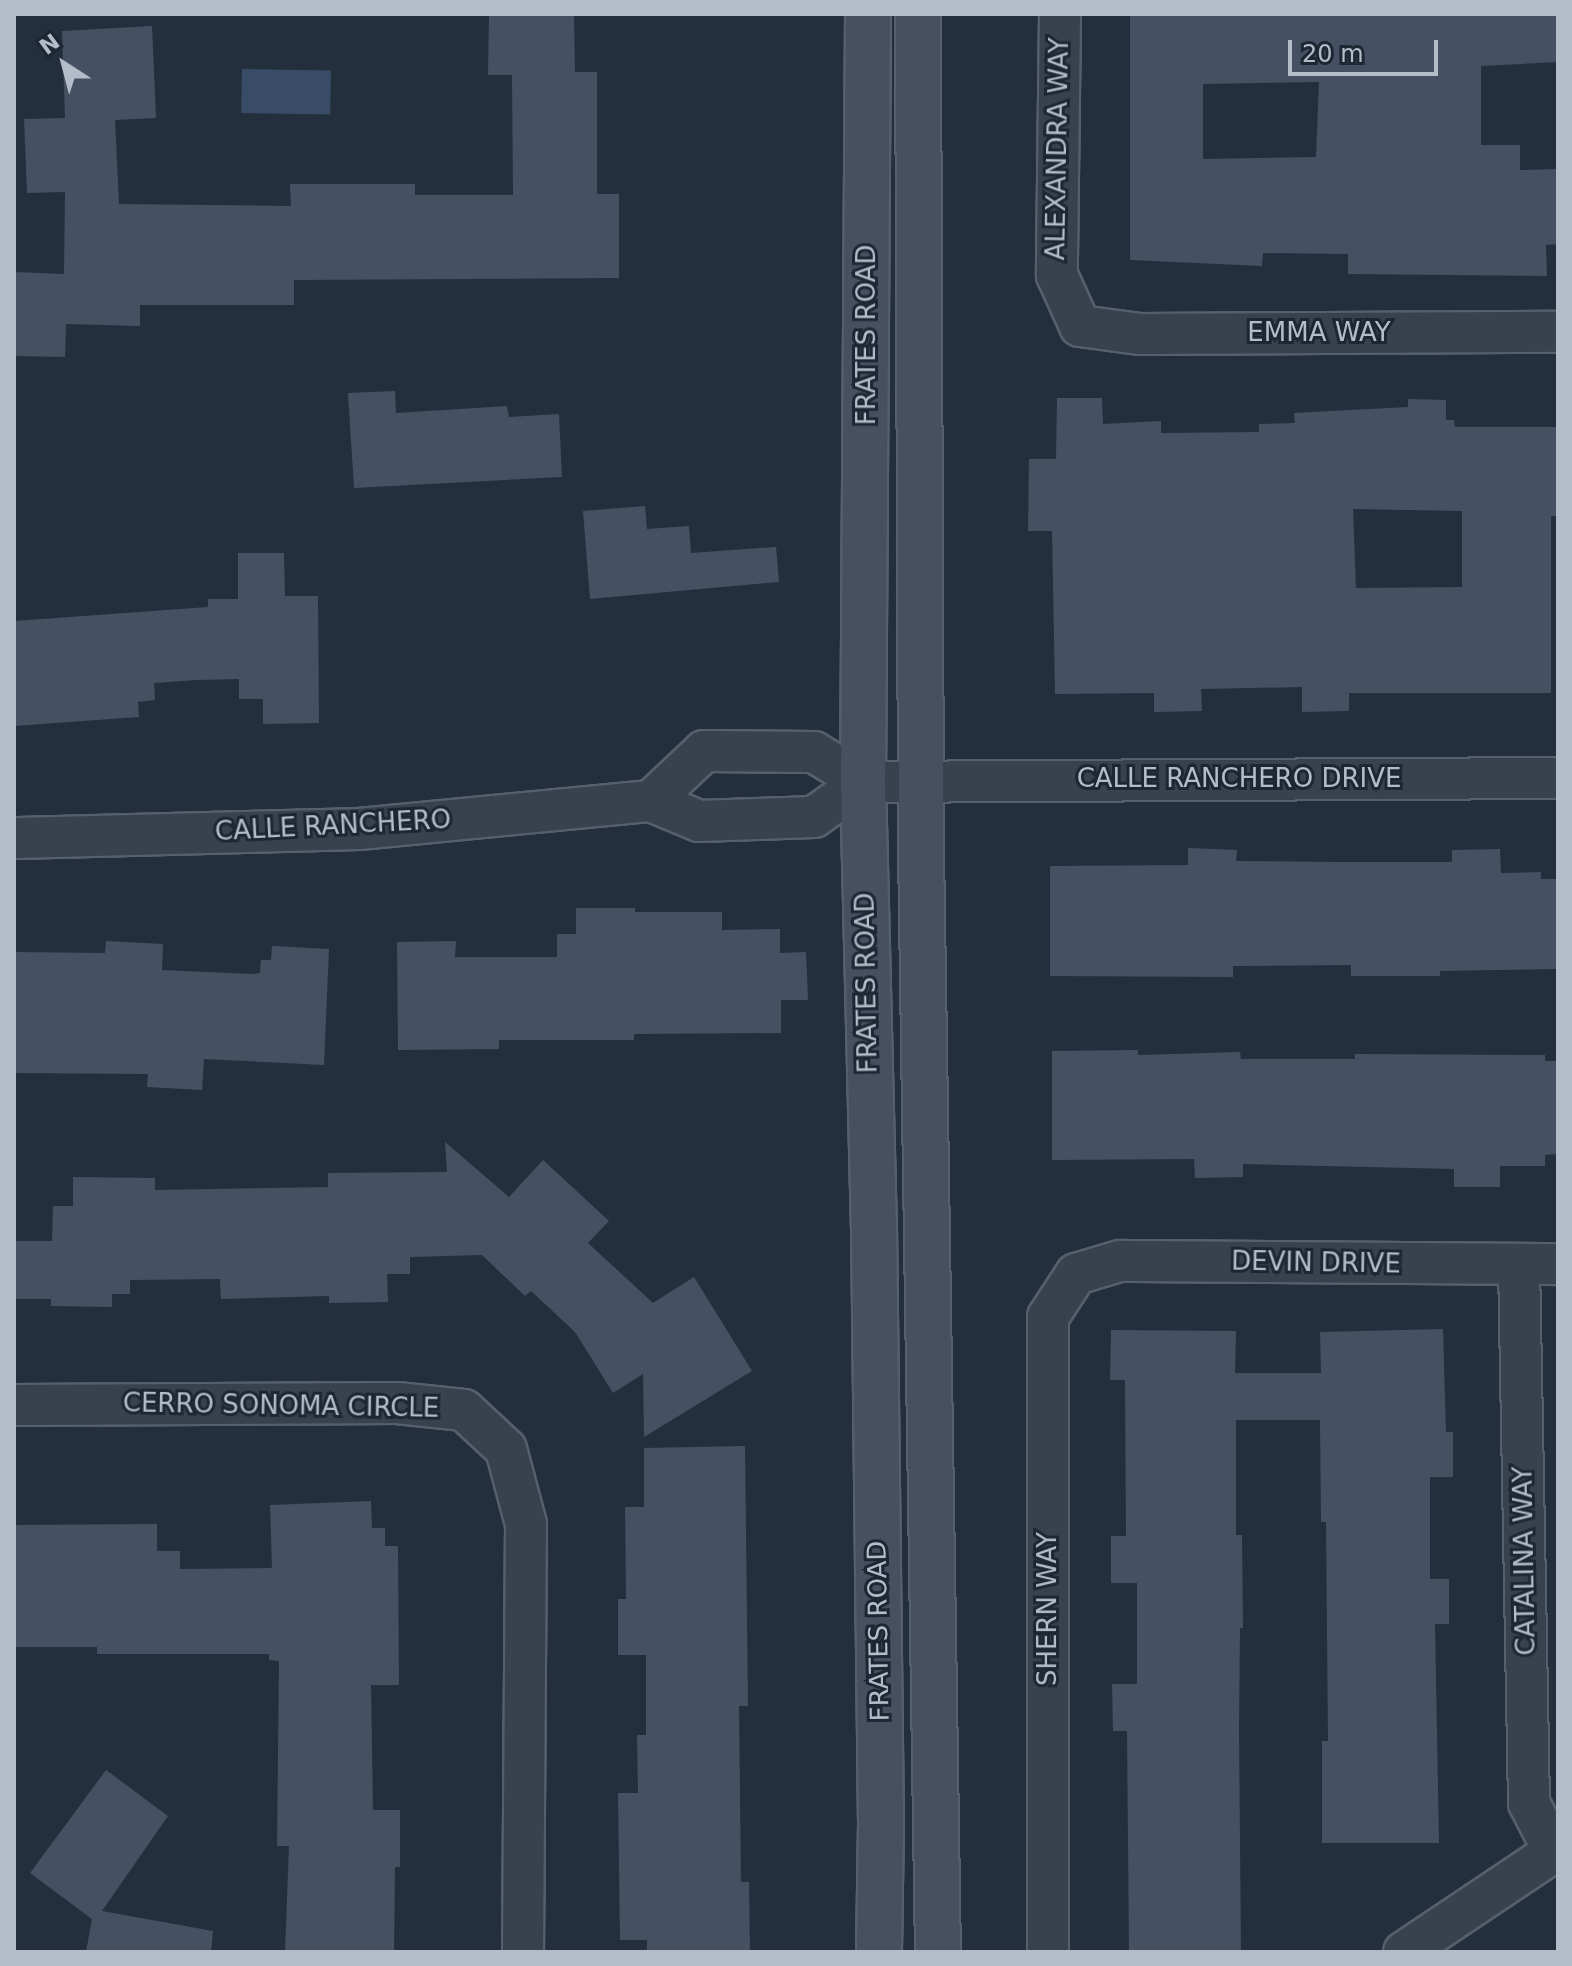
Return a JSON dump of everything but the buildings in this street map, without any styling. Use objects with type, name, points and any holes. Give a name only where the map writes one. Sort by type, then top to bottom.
[{"type":"street","name":"FRATES ROAD","points":[[868,14],[863,782],[874,1226],[881,1824],[879,1952]]},
{"type":"street","name":"FRATES ROAD","points":[[918,14],[920,780],[938,1952]]},
{"type":"street","name":"ALEXANDRA WAY","points":[[1060,14],[1057,275],[1080,326]]},
{"type":"street","name":"EMMA WAY","points":[[1080,326],[1140,334],[1558,332]]},
{"type":"street","points":[[651,801],[704,751],[814,752],[863,782],[920,780]]},
{"type":"street","name":"CALLE RANCHERO DRIVE","points":[[920,780],[1558,778]]},
{"type":"street","name":"CALLE RANCHERO","points":[[14,838],[359,829],[651,801],[699,821],[814,817],[863,782]]},
{"type":"street","name":"DEVIN DRIVE","points":[[1076,1274],[1120,1261],[1558,1264]]},
{"type":"street","name":"CATALINA WAY","points":[[1519,1264],[1529,1803],[1556,1850]]},
{"type":"street","name":"SHERN WAY","points":[[1048,1952],[1048,1317],[1076,1274]]},
{"type":"street","name":"CERRO SONOMA CIRCLE","points":[[14,1405],[411,1404],[464,1410],[506,1449],[526,1524],[523,1952]]},
{"type":"street","points":[[1404,1952],[1556,1850]]},
{"type":"water","points":[[242,69],[331,71],[330,115],[241,113]]}]
